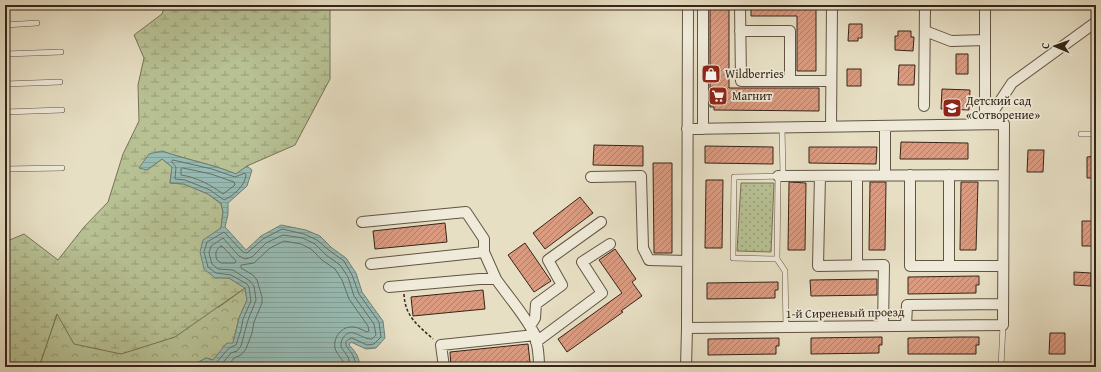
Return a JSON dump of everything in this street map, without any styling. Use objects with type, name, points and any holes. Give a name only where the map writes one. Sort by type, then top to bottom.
[{"type":"street","points":[[686,367],[688,5]]},
{"type":"street","points":[[702,5],[703,129]]},
{"type":"street","points":[[740,5],[740,81],[831,81]]},
{"type":"street","points":[[831,126],[832,5]]},
{"type":"street","points":[[924,106],[925,5]]},
{"type":"street","points":[[985,5],[985,124]]},
{"type":"street","points":[[985,124],[1012,82],[1096,22]]},
{"type":"street","points":[[740,32],[790,31],[790,81]]},
{"type":"street","points":[[925,31],[951,41],[985,40]]},
{"type":"street","points":[[687,129],[1004,124],[1003,325]]},
{"type":"street","points":[[885,126],[885,176]]},
{"type":"street","points":[[910,175],[910,266],[1003,266]]},
{"type":"street","points":[[949,175],[949,266]]},
{"type":"street","points":[[778,176],[1003,175]]},
{"type":"street","points":[[591,177],[642,176],[643,248],[649,260],[687,261]]},
{"type":"street","points":[[820,176],[818,266],[884,265],[883,326]]},
{"type":"street","points":[[857,176],[857,265]]},
{"type":"street","points":[[362,222],[466,212],[484,238],[484,252],[496,279],[530,326],[535,339],[540,367]]},
{"type":"street","points":[[530,326],[534,318],[536,304],[562,285],[548,260],[600,222]]},
{"type":"street","points":[[444,367],[441,345],[535,339],[602,293],[582,262],[610,244]]},
{"type":"street","points":[[371,264],[484,252]]},
{"type":"street","points":[[389,287],[496,279]]},
{"type":"street","points":[[906,326],[907,305],[1003,304]]},
{"type":"street","name":"1-й Сиреневый проезд","points":[[687,328],[1003,325]]},
{"type":"lane","points":[[5,24],[37,23]]},
{"type":"lane","points":[[5,54],[61,52]]},
{"type":"lane","points":[[5,84],[60,82]]},
{"type":"lane","points":[[5,112],[62,110]]},
{"type":"lane","points":[[777,259],[733,258],[734,177],[783,176],[782,127]]},
{"type":"lane","points":[[1080,134],[1096,134]]},
{"type":"lane","points":[[5,168],[62,168]]},
{"type":"lane","points":[[778,176],[777,259],[786,271],[786,327]]},
{"type":"lane","points":[[992,367],[1001,367],[1003,325]]},
{"type":"path","points":[[404,293],[404,304],[412,321],[441,345]]},
{"type":"green space","points":[[165,5],[332,5],[330,10],[330,79],[295,145],[247,166],[236,174],[218,167],[162,151],[147,170],[162,159],[172,167],[170,183],[184,184],[208,194],[221,204],[223,212],[221,228],[214,233],[215,277],[229,278],[245,288],[175,337],[121,354],[74,344],[57,314],[39,367],[5,367],[5,242],[24,234],[58,260],[84,227],[108,202],[123,154],[139,121],[138,85],[144,58],[134,35],[162,14]]},
{"type":"green space","points":[[741,183],[774,183],[771,252],[737,251]]},
{"type":"green space","points":[[245,288],[247,300],[239,318],[233,343],[213,360],[206,358],[190,367],[39,367],[57,314],[219,307]]},
{"type":"water","points":[[162,151],[218,167],[236,174],[247,166],[252,170],[247,186],[228,203],[228,214],[225,227],[246,250],[261,236],[281,225],[306,230],[320,236],[332,248],[346,258],[356,273],[362,292],[383,321],[385,338],[376,348],[366,349],[351,342],[349,345],[357,355],[360,367],[190,367],[206,358],[213,360],[227,343],[233,343],[239,318],[247,300],[245,288],[229,278],[215,278],[204,269],[200,252],[203,240],[221,228],[223,212],[221,203],[208,194],[184,184],[170,183],[172,167],[162,159],[147,170],[139,168],[149,154]]},
{"type":"building","points":[[710,5],[729,5],[729,88],[819,88],[819,111],[714,110],[714,107],[710,107]]},
{"type":"building","points":[[751,5],[816,5],[816,71],[797,71],[797,16],[751,16]]},
{"type":"building","points":[[849,24],[862,24],[862,38],[858,38],[858,41],[848,41]]},
{"type":"building","points":[[898,31],[911,31],[911,37],[914,37],[913,51],[895,50],[895,36],[898,36]]},
{"type":"building","points":[[956,54],[968,54],[968,74],[956,74]]},
{"type":"building","points":[[899,65],[915,65],[914,85],[898,85]]},
{"type":"building","points":[[847,69],[861,69],[861,86],[847,86]]},
{"type":"building","points":[[942,89],[970,90],[969,110],[941,109]]},
{"type":"building","points":[[901,142],[968,143],[968,159],[900,159]]},
{"type":"building","points":[[594,145],[643,146],[643,166],[593,165]]},
{"type":"building","points":[[705,146],[773,147],[773,164],[705,163]]},
{"type":"building","points":[[809,147],[877,147],[876,164],[809,163]]},
{"type":"building","points":[[1028,150],[1044,150],[1043,172],[1027,172]]},
{"type":"building","points":[[1096,156],[1096,178],[1087,178],[1087,157]]},
{"type":"building","points":[[653,163],[672,163],[672,253],[654,253]]},
{"type":"building","points":[[706,180],[723,180],[722,248],[705,248]]},
{"type":"building","points":[[789,182],[806,183],[805,250],[788,250]]},
{"type":"building","points":[[870,182],[886,182],[885,250],[869,250]]},
{"type":"building","points":[[961,182],[978,182],[976,250],[960,250]]},
{"type":"building","points":[[580,197],[593,213],[545,249],[533,233]]},
{"type":"building","points":[[1082,221],[1096,221],[1096,246],[1082,246]]},
{"type":"building","points":[[445,223],[447,242],[375,249],[373,231]]},
{"type":"building","points":[[525,243],[551,281],[534,292],[508,255]]},
{"type":"building","points":[[615,249],[636,279],[632,282],[642,296],[621,311],[623,312],[567,352],[558,339],[622,293],[599,260]]},
{"type":"building","points":[[1074,272],[1091,273],[1091,286],[1074,285]]},
{"type":"building","points":[[979,276],[979,285],[976,285],[976,293],[908,294],[908,277]]},
{"type":"building","points":[[877,279],[877,295],[811,296],[810,280]]},
{"type":"building","points":[[778,282],[778,290],[775,290],[775,298],[707,299],[707,283]]},
{"type":"building","points":[[483,290],[485,309],[413,316],[411,297]]},
{"type":"building","points":[[1050,333],[1065,333],[1065,354],[1049,354]]},
{"type":"building","points":[[882,337],[882,345],[879,345],[879,353],[811,354],[811,338]]},
{"type":"building","points":[[979,337],[979,345],[976,345],[976,354],[908,354],[908,338]]},
{"type":"building","points":[[779,338],[779,346],[776,346],[776,354],[708,355],[708,339]]},
{"type":"building","points":[[528,344],[530,362],[480,367],[451,367],[450,352]]},
{"type":"place","name":"Wildberries","points":[[711,74]]},
{"type":"place","name":"Магнит","points":[[718,96]]},
{"type":"place","name":"Детский сад «Сотворение»","points":[[952,108]]}]
